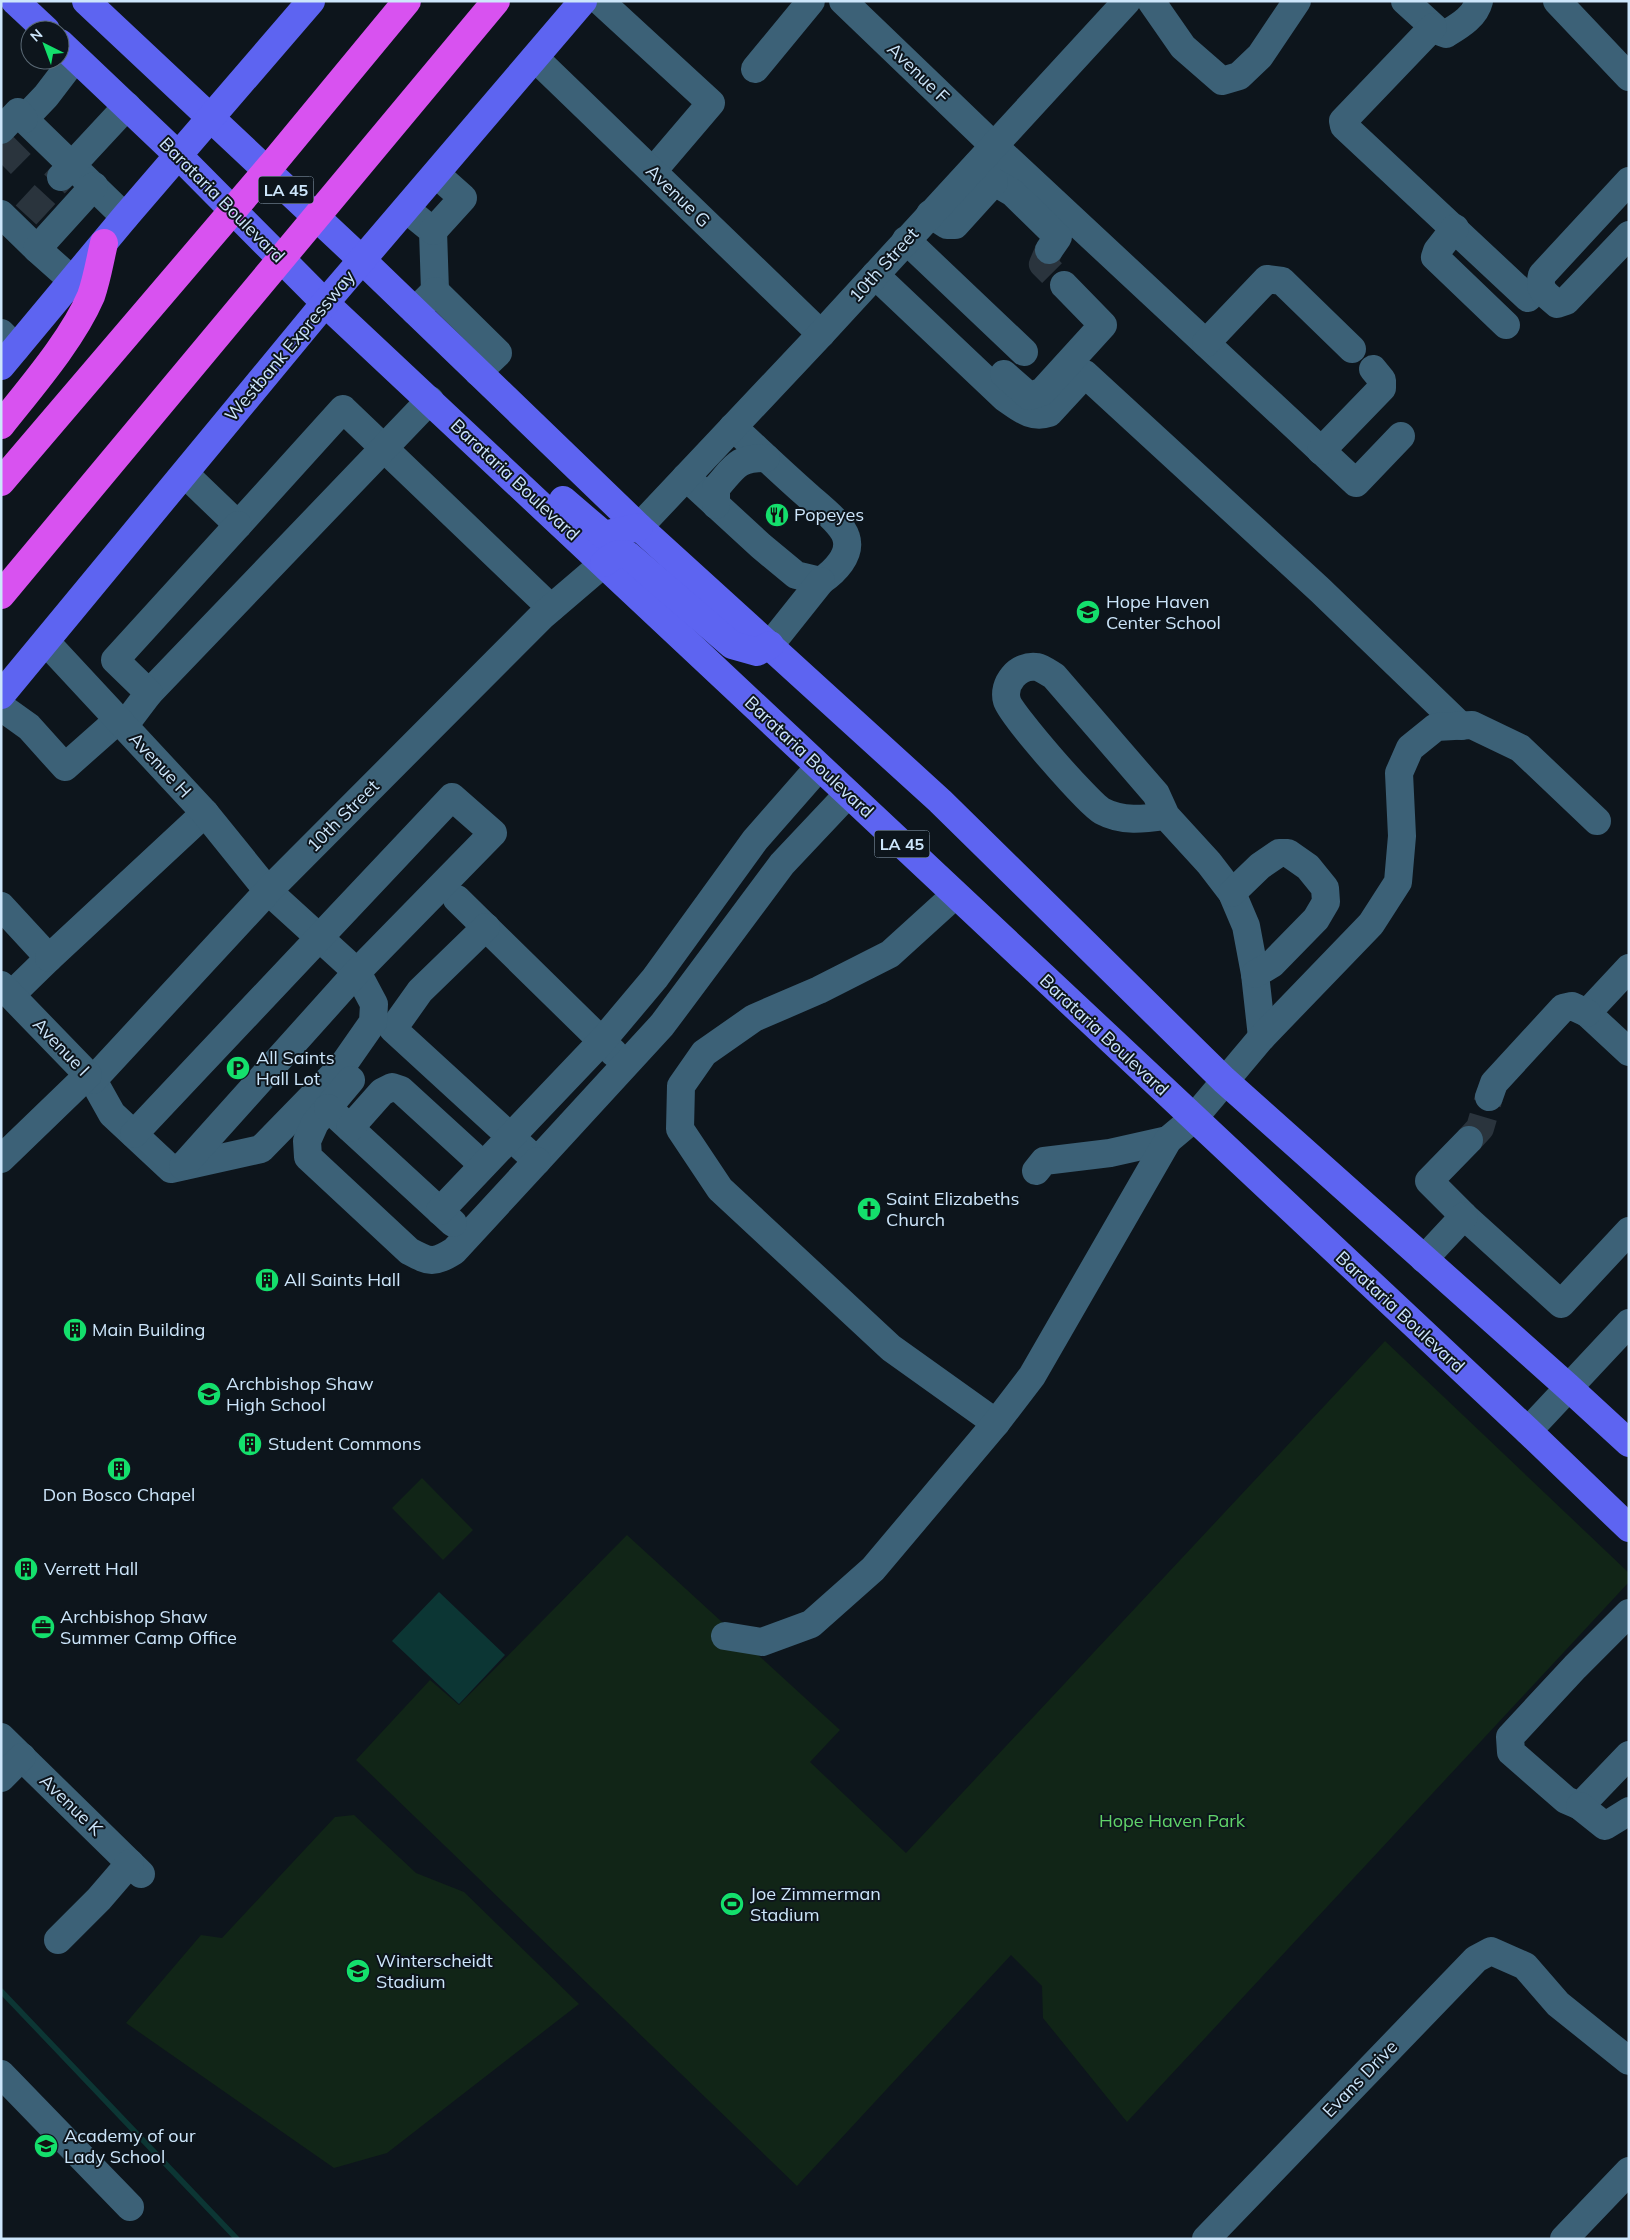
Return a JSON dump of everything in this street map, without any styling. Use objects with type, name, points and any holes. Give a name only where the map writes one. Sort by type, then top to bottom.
[{"type":"highway","points":[[1,482],[274,162],[407,1]]},
{"type":"highway","points":[[1,595],[496,1]]},
{"type":"highway","points":[[1,425],[29,391],[73,329],[91,295],[104,244]]},
{"type":"main road","points":[[15,1],[35,20]]},
{"type":"main road","name":"LA 45","points":[[86,1],[362,260],[639,528],[940,801],[1224,1080],[1629,1443]]},
{"type":"main road","points":[[6,349],[73,281],[311,1]]},
{"type":"main road","name":"Westbank Expressway","points":[[1,695],[362,260],[583,1]]},
{"type":"main road","name":"Barataria Boulevard","points":[[70,53],[179,156],[326,303],[1629,1528]]},
{"type":"main road","points":[[466,434],[482,434],[496,441],[604,535],[639,528]]},
{"type":"main road","points":[[604,563],[620,553],[628,555],[732,645],[757,652],[770,645]]},
{"type":"street","points":[[600,1],[711,103],[653,171]]},
{"type":"street","points":[[755,69],[811,1]]},
{"type":"street","name":"10th Street","points":[[639,528],[822,334],[930,214],[988,164],[1127,1]]},
{"type":"street","points":[[1151,1],[1183,47],[1222,81],[1239,76],[1260,56],[1297,1]]},
{"type":"street","points":[[1405,1],[1433,27],[1446,34],[1461,25],[1477,10],[1479,1]]},
{"type":"street","points":[[1557,1],[1629,77]]},
{"type":"street","name":"Avenue F","points":[[846,2],[988,164]]},
{"type":"street","points":[[1433,27],[1342,120],[1344,126],[1528,298]]},
{"type":"street","name":"Avenue G","points":[[535,58],[822,334]]},
{"type":"street","points":[[59,70],[46,96],[21,130],[67,171],[94,186],[126,217]]},
{"type":"street","points":[[67,171],[127,106]]},
{"type":"street","points":[[988,164],[1013,193],[1058,237],[1050,250]]},
{"type":"street","points":[[988,164],[1206,343],[1356,483],[1400,436]]},
{"type":"street","points":[[415,312],[434,291],[433,231],[462,198],[436,174]]},
{"type":"street","points":[[1629,181],[1542,275],[1540,284],[1542,290],[1557,304],[1566,301],[1629,235]]},
{"type":"street","points":[[37,248],[94,186]]},
{"type":"street","points":[[406,209],[433,231]]},
{"type":"street","points":[[14,219],[37,248],[73,281]]},
{"type":"street","points":[[1455,228],[1437,251],[1435,257],[1506,325]]},
{"type":"street","points":[[906,240],[1024,352]]},
{"type":"street","points":[[875,275],[920,320],[1006,398],[1032,415],[1049,413],[1085,374],[1327,597],[1461,726]]},
{"type":"street","points":[[1206,343],[1267,278],[1274,278],[1282,281],[1352,349]]},
{"type":"street","points":[[920,320],[965,340],[1029,396],[1042,392],[1103,325],[1064,286]]},
{"type":"street","points":[[434,291],[498,353],[478,372]]},
{"type":"street","points":[[1321,450],[1382,388],[1382,380],[1373,369]]},
{"type":"street","points":[[1,707],[29,727],[65,767],[121,723],[430,400]]},
{"type":"street","points":[[149,693],[115,660],[343,409],[551,608]]},
{"type":"street","points":[[733,427],[832,518],[846,537],[847,552],[840,564],[821,581],[770,645]]},
{"type":"street","points":[[716,504],[716,488],[736,466],[746,458],[766,458]]},
{"type":"street","points":[[185,474],[238,526]]},
{"type":"street","points":[[686,477],[761,546],[796,575],[821,581]]},
{"type":"street","name":"10th Street","points":[[1,1159],[90,1077],[268,891],[551,608],[604,563]]},
{"type":"street","name":"Avenue H","points":[[46,642],[205,812],[268,891],[357,972]]},
{"type":"street","points":[[1166,816],[1145,819],[1122,818],[1101,811],[1012,712],[1006,699],[1010,678],[1018,670],[1037,667],[1054,676],[1156,794],[1166,816],[1209,863],[1232,893],[1246,926],[1255,974],[1262,1037]]},
{"type":"street","points":[[725,1636],[762,1642],[811,1624],[873,1570],[996,1423],[1032,1376],[1168,1140],[1193,1119],[1262,1037],[1371,924],[1398,882],[1402,836],[1399,773],[1410,748],[1436,727],[1472,725],[1520,748],[1597,821]]},
{"type":"street","points":[[440,1211],[602,1041],[655,978],[755,840],[819,766]]},
{"type":"street","points":[[486,927],[420,991],[393,1029],[315,1123],[307,1141],[308,1157],[394,1237],[409,1250],[427,1261],[439,1260],[454,1251],[662,1025],[782,864],[848,794]]},
{"type":"street","points":[[134,1134],[452,797],[493,833],[357,972],[183,1166]]},
{"type":"street","points":[[6,990],[49,958],[205,812]]},
{"type":"street","points":[[1232,893],[1260,866],[1279,853],[1288,852],[1308,867],[1325,888],[1326,902],[1316,919],[1272,964],[1255,974]]},
{"type":"street","points":[[955,895],[890,954],[820,990],[754,1018],[704,1053],[681,1086],[680,1129],[720,1189],[892,1348],[996,1423]]},
{"type":"street","points":[[457,899],[602,1041],[625,1066]]},
{"type":"street","points":[[1,906],[49,958]]},
{"type":"street","points":[[1588,1013],[1629,968]]},
{"type":"street","points":[[183,1166],[261,1149],[343,1065],[373,1022],[374,1004],[357,972]]},
{"type":"street","name":"Avenue I","points":[[6,990],[90,1077],[112,1114],[171,1169],[183,1166]]},
{"type":"street","points":[[1489,1097],[1494,1083],[1563,1008],[1572,1006],[1588,1013],[1629,1052]]},
{"type":"street","points":[[393,1029],[537,1161]]},
{"type":"street","points":[[350,1128],[382,1092],[392,1087],[400,1090],[483,1165]]},
{"type":"street","points":[[328,1108],[467,1236]]},
{"type":"street","points":[[1036,1171],[1044,1162],[1110,1153],[1168,1140]]},
{"type":"street","points":[[1468,1140],[1429,1181],[1464,1216],[1561,1304],[1629,1231]]},
{"type":"street","points":[[1110,1153],[1127,1169],[1142,1188]]},
{"type":"street","points":[[1424,1258],[1464,1216]]},
{"type":"street","points":[[1528,1431],[1629,1323]]},
{"type":"street","points":[[1629,1613],[1575,1667],[1510,1737],[1511,1752],[1566,1800],[1580,1806],[1605,1826],[1629,1810]]},
{"type":"street","name":"Avenue K","points":[[1,1737],[135,1868],[99,1898],[58,1940]]},
{"type":"street","points":[[1580,1806],[1629,1755]]},
{"type":"street","points":[[1,1778],[22,1757]]},
{"type":"street","name":"Evans Drive","points":[[1206,2239],[1476,1959],[1490,1950],[1524,1966],[1558,2004],[1629,2061]]},
{"type":"street","points":[[1,2074],[130,2207]]},
{"type":"street","points":[[1564,2239],[1629,2171]]},
{"type":"green space","name":"Hope Haven Park","points":[[1385,1341],[1629,1573],[1629,1582],[1127,2122],[1043,2018],[1042,1986],[1011,1955],[797,2186],[356,1760],[430,1680],[459,1705],[627,1535],[840,1730],[810,1762],[906,1853]]},
{"type":"green space","points":[[422,1478],[473,1530],[443,1560],[392,1508]]},
{"type":"green space","name":"Winterscheidt Stadium","points":[[354,1815],[416,1873],[464,1892],[579,2004],[387,2153],[334,2168],[126,2023],[201,1935],[222,1938],[335,1817]]},
{"type":"shaded area","points":[[439,1592],[505,1655],[459,1704],[392,1641]]},
{"type":"waterway","points":[[1,1991],[237,2239]]},
{"type":"tunnel","points":[[1,164],[24,141]]},
{"type":"tunnel","points":[[26,215],[61,177]]},
{"type":"tunnel","points":[[1049,250],[1043,264],[1064,285]]},
{"type":"tunnel","points":[[1469,1140],[1480,1128],[1489,1097]]},
{"type":"place","name":"Popeyes","points":[[777,515]]},
{"type":"place","name":"Hope Haven Center School","points":[[1088,612]]},
{"type":"place","name":"All Saints Hall Lot","points":[[238,1068]]},
{"type":"place","name":"Saint Elizabeths Church","points":[[869,1209]]},
{"type":"place","name":"All Saints Hall","points":[[267,1280]]},
{"type":"place","name":"Main Building","points":[[75,1330]]},
{"type":"place","name":"Archbishop Shaw High School","points":[[209,1394]]},
{"type":"place","name":"Student Commons","points":[[250,1444]]},
{"type":"place","name":"Don Bosco Chapel","points":[[119,1469]]},
{"type":"place","name":"Verrett Hall","points":[[26,1569]]},
{"type":"place","name":"Archbishop Shaw Summer Camp Office","points":[[43,1627]]},
{"type":"place","name":"Joe Zimmerman Stadium","points":[[732,1904]]},
{"type":"place","name":"Winterscheidt Stadium","points":[[358,1971]]},
{"type":"place","name":"Academy of our Lady School","points":[[46,2146]]}]
